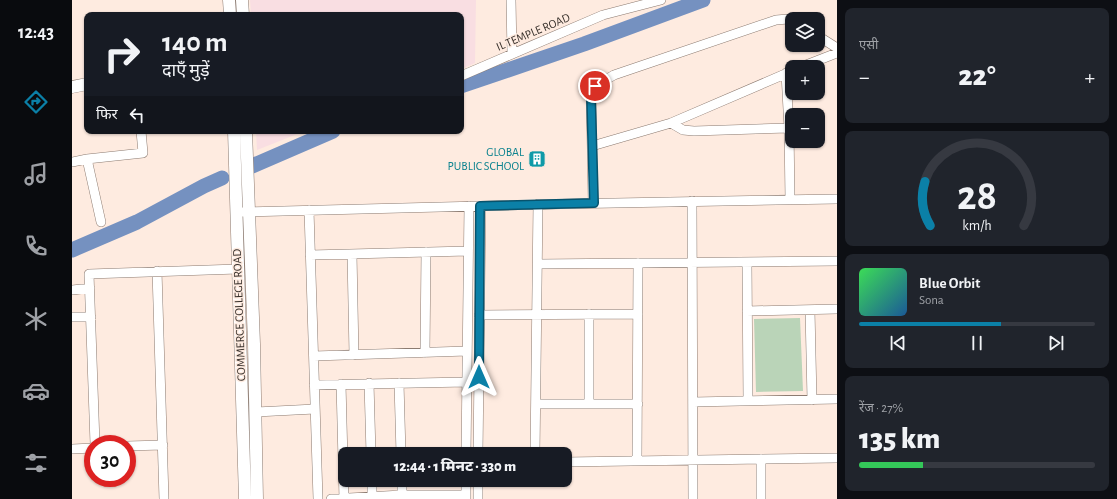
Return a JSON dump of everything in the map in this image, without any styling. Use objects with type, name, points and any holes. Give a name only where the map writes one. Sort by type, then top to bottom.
[{"type":"street","points":[[229,0],[230,12]]},
{"type":"street","points":[[242,0],[243,12]]},
{"type":"street","points":[[511,0],[512,54]]},
{"type":"street","name":"IL TEMPLE ROAD","points":[[464,75],[603,15],[661,0]]},
{"type":"street","points":[[594,203],[591,97],[595,86],[614,75],[776,20],[785,19]]},
{"type":"street","points":[[825,40],[837,48]]},
{"type":"street","points":[[819,60],[837,53]]},
{"type":"street","points":[[592,146],[671,123],[785,74]]},
{"type":"street","points":[[72,87],[84,85]]},
{"type":"street","points":[[671,123],[683,130],[694,131],[785,128]]},
{"type":"street","points":[[72,162],[143,153],[142,134]]},
{"type":"street","name":"COMMERCE COLLEGE ROAD","points":[[234,134],[245,499]]},
{"type":"street","points":[[246,134],[254,344],[257,499]]},
{"type":"street","points":[[789,148],[790,200]]},
{"type":"street","points":[[87,159],[101,222]]},
{"type":"street","points":[[236,212],[538,204],[837,199]]},
{"type":"street","points":[[692,202],[693,499]]},
{"type":"street","points":[[535,447],[538,204]]},
{"type":"street","points":[[466,447],[468,206]]},
{"type":"street","points":[[478,447],[480,206]]},
{"type":"street","points":[[309,210],[318,499]]},
{"type":"street","points":[[310,255],[468,250]]},
{"type":"street","points":[[425,353],[426,252]]},
{"type":"street","points":[[352,254],[354,355]]},
{"type":"street","points":[[538,264],[837,261]]},
{"type":"street","points":[[747,262],[748,401]]},
{"type":"street","points":[[637,461],[638,263]]},
{"type":"street","points":[[95,435],[89,274],[238,268]]},
{"type":"street","points":[[157,271],[164,499]]},
{"type":"street","points":[[72,290],[90,288]]},
{"type":"street","points":[[747,311],[837,309]]},
{"type":"street","points":[[810,310],[812,400]]},
{"type":"street","points":[[589,314],[589,404]]},
{"type":"street","points":[[479,315],[638,314]]},
{"type":"street","points":[[72,317],[91,317]]},
{"type":"street","points":[[314,356],[467,351]]},
{"type":"street","points":[[314,385],[467,382]]},
{"type":"street","points":[[369,383],[371,447]]},
{"type":"street","points":[[399,383],[401,447]]},
{"type":"street","points":[[341,384],[344,499]]},
{"type":"street","points":[[693,402],[837,399]]},
{"type":"street","points":[[536,404],[638,404]]},
{"type":"street","points":[[256,412],[315,410]]},
{"type":"street","points":[[136,446],[163,445]]},
{"type":"street","points":[[72,449],[84,448]]},
{"type":"street","points":[[572,462],[837,458]]},
{"type":"street","points":[[761,459],[761,499]]},
{"type":"street","points":[[372,487],[372,497]]},
{"type":"street","points":[[402,487],[402,495]]},
{"type":"street","points":[[478,487],[478,499]]},
{"type":"street","points":[[331,499],[402,495],[466,497]]},
{"type":"shaded area","points":[[250,0],[476,0],[475,63],[464,68],[464,12],[251,12]]},
{"type":"shaded area","points":[[256,134],[297,134],[257,150]]},
{"type":"green space","points":[[800,318],[803,391],[756,392],[754,319]]},
{"type":"waterway","points":[[464,85],[584,44],[703,0]]},
{"type":"waterway","points":[[252,166],[326,134]]},
{"type":"waterway","points":[[72,250],[137,222],[222,178]]},
{"type":"place","name":"GLOBAL PUBLIC SCHOOL","points":[[537,159]]},
{"type":"route","points":[[479,377],[480,206],[594,203],[591,97],[595,86]]}]
